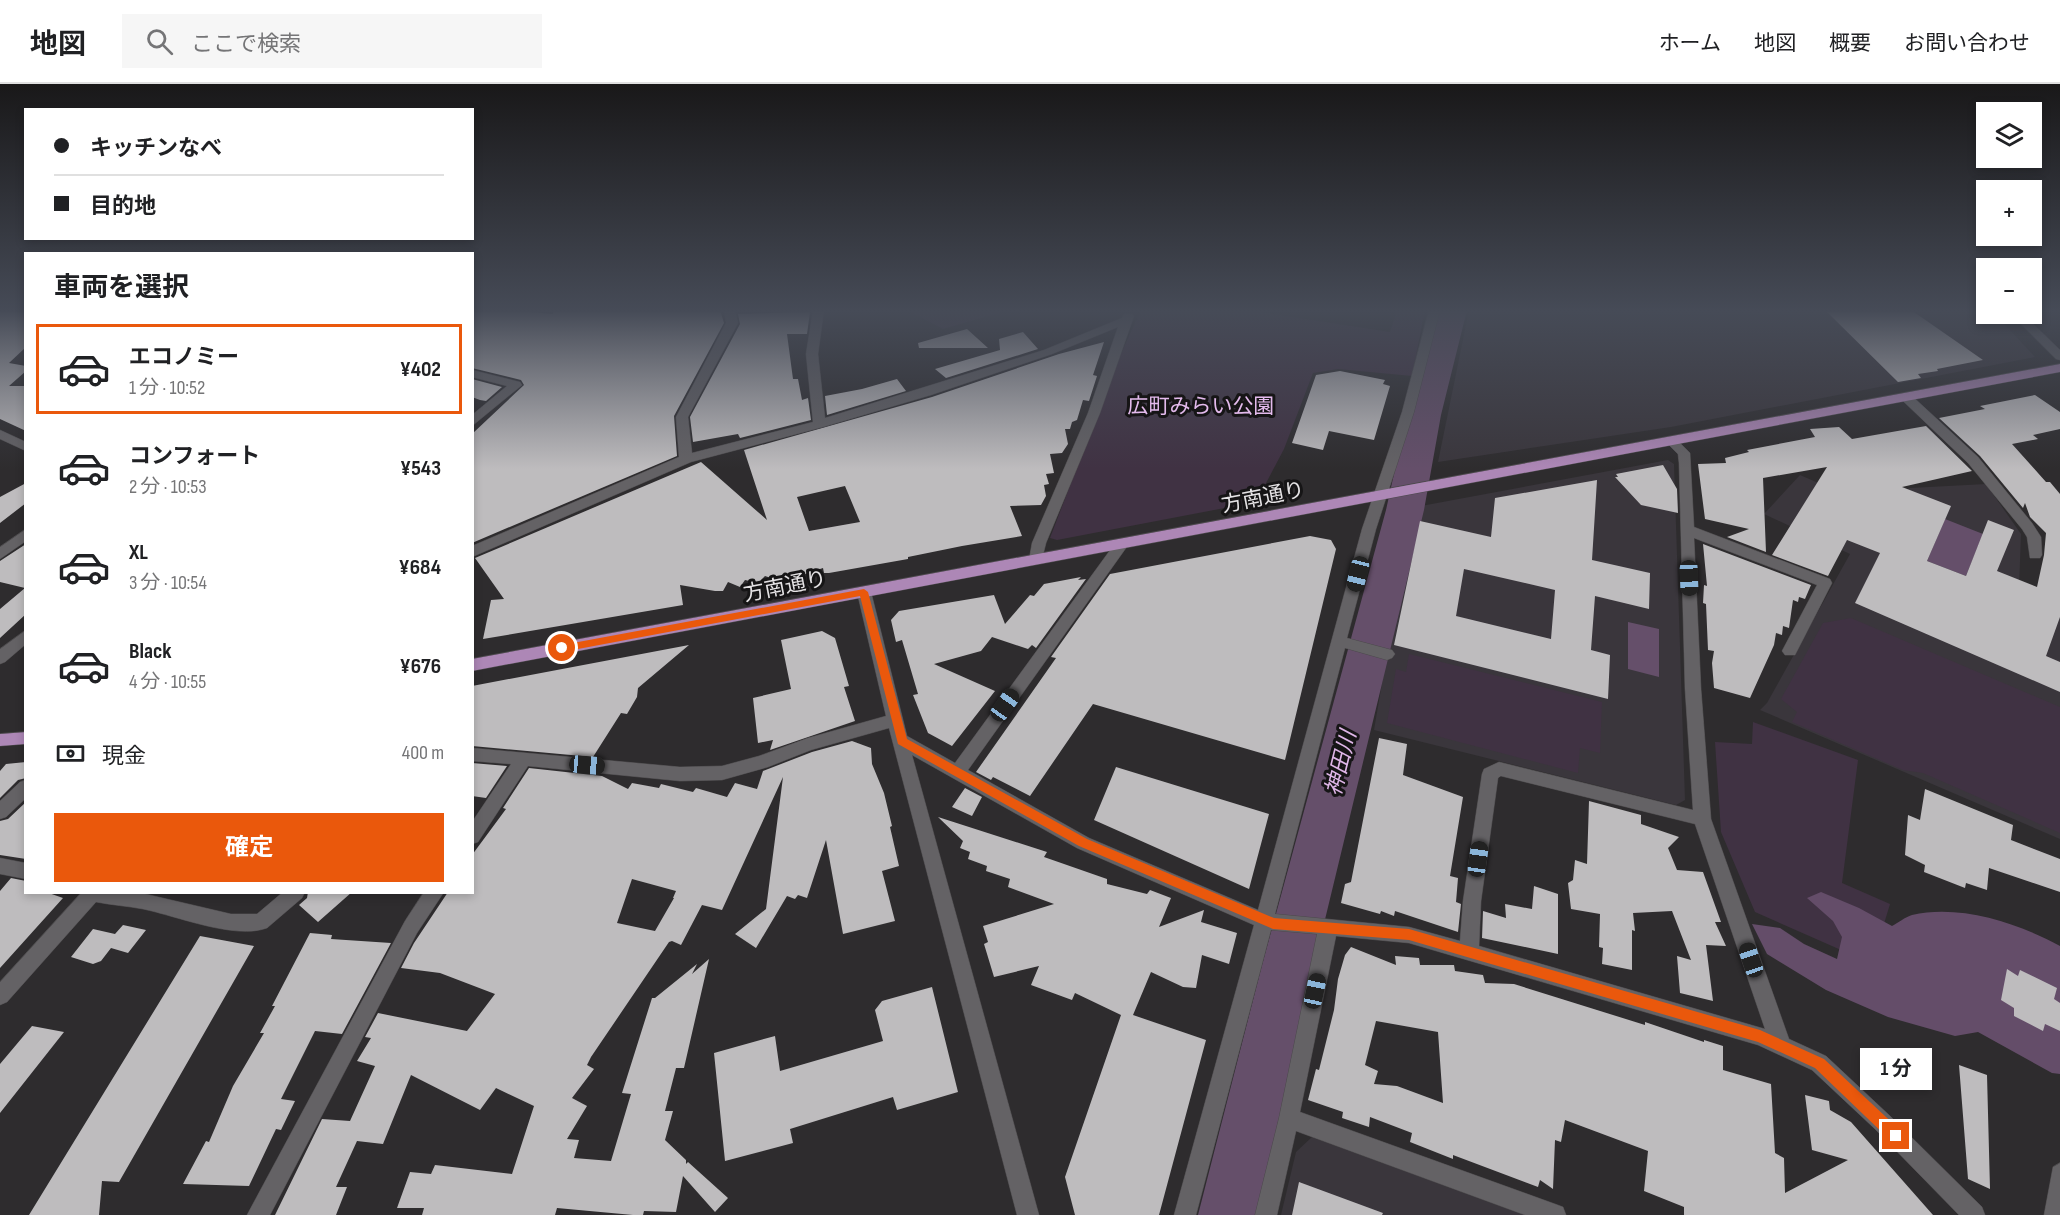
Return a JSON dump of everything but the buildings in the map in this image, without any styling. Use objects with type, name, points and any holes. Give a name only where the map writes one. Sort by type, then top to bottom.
[{"type":"main road","name":"方南通り","points":[[474,665],[2060,368]]},
{"type":"main road","points":[[0,740],[24,738]]},
{"type":"street","points":[[686,459],[682,417],[711,363]]},
{"type":"street","points":[[813,363],[819,424]]},
{"type":"street","points":[[474,551],[686,459],[916,396],[1016,363]]},
{"type":"street","points":[[1036,560],[1039,543],[1094,413],[1112,363]]},
{"type":"street","points":[[1185,1215],[1347,643],[1421,363]]},
{"type":"street","points":[[474,374],[516,386],[474,420]]},
{"type":"street","points":[[1907,398],[1973,460],[2034,537],[2036,555]]},
{"type":"street","points":[[0,434],[24,446]]},
{"type":"street","points":[[1672,442],[1684,453],[1693,689],[1702,819],[1781,1045]]},
{"type":"street","points":[[1688,530],[1825,583],[1790,651]]},
{"type":"street","points":[[0,554],[24,535]]},
{"type":"street","points":[[958,772],[1121,545]]},
{"type":"street","points":[[864,592],[895,720],[1028,1215]]},
{"type":"street","points":[[0,658],[24,637]]},
{"type":"street","points":[[1347,643],[1387,654]]},
{"type":"street","points":[[474,754],[680,774],[722,773],[762,762],[808,744],[895,720]]},
{"type":"street","points":[[902,741],[1083,843],[1269,922],[1409,934],[1760,1036],[1781,1045],[1819,1063],[1882,1122],[1974,1215]]},
{"type":"street","points":[[474,834],[524,759]]},
{"type":"street","points":[[1469,951],[1472,901],[1490,774],[1498,769],[1702,819]]},
{"type":"street","points":[[0,812],[24,789]]},
{"type":"street","points":[[0,866],[24,871]]},
{"type":"street","points":[[0,996],[91,894]]},
{"type":"street","points":[[105,894],[144,897],[231,922],[261,922],[294,894]]},
{"type":"street","points":[[258,1215],[411,927],[434,894]]},
{"type":"street","points":[[1266,1215],[1289,1118],[1323,928]]},
{"type":"street","points":[[1289,1118],[1555,1215]]},
{"type":"street","points":[[2055,1215],[2060,1174]]},
{"type":"shaded area","points":[[1458,363],[2005,363],[1671,427],[1438,462]]},
{"type":"shaded area","points":[[1668,460],[1674,464],[1685,800],[1676,805],[1374,730],[1387,654],[1421,506]]},
{"type":"shaded area","points":[[1800,475],[1869,505],[1910,488],[1986,484],[2021,534],[2019,589],[2060,606],[2060,839],[1760,710],[1767,703],[1850,554],[1764,514]]},
{"type":"shaded area","points":[[1945,519],[1983,534],[1966,576],[1927,561]]},
{"type":"shaded area","points":[[1628,622],[1659,629],[1659,677],[1628,669]]},
{"type":"shaded area","points":[[1821,892],[1859,908],[1892,926],[1912,915],[1930,912],[1969,914],[2007,923],[2060,946],[2060,1074],[2052,1073],[1978,1032],[1955,1036],[1888,1017],[1826,990],[1767,954],[1752,924],[1780,928],[1804,944],[1837,959],[1842,937],[1833,921],[1807,898]]},
{"type":"shaded area","points":[[1312,1137],[1527,1215],[1281,1215],[1296,1152]]},
{"type":"green space","name":"広町みらい公園","points":[[1117,363],[1415,363],[1412,376],[1338,369],[1313,373],[1284,449],[1256,502],[1057,540],[1050,538]]},
{"type":"green space","points":[[1851,618],[2060,707],[2060,833],[1923,773],[1903,770],[1792,722],[1797,712],[1781,699],[1823,623]]},
{"type":"green space","points":[[1409,654],[1602,702],[1600,753],[1580,748],[1578,773],[1387,723],[1396,669],[1406,672]]},
{"type":"green space","points":[[1753,722],[1858,760],[1842,883],[1890,904],[1883,927],[1882,968],[1755,912],[1721,832],[1715,742],[1752,744]]},
{"type":"waterway","name":"神田川","points":[[1228,1215],[1288,965],[1405,510],[1424,415],[1438,363]]},
{"type":"route","points":[[562,648],[864,592],[902,741],[1083,843],[1273,924],[1409,934],[1760,1036],[1819,1063],[1896,1136]]}]
